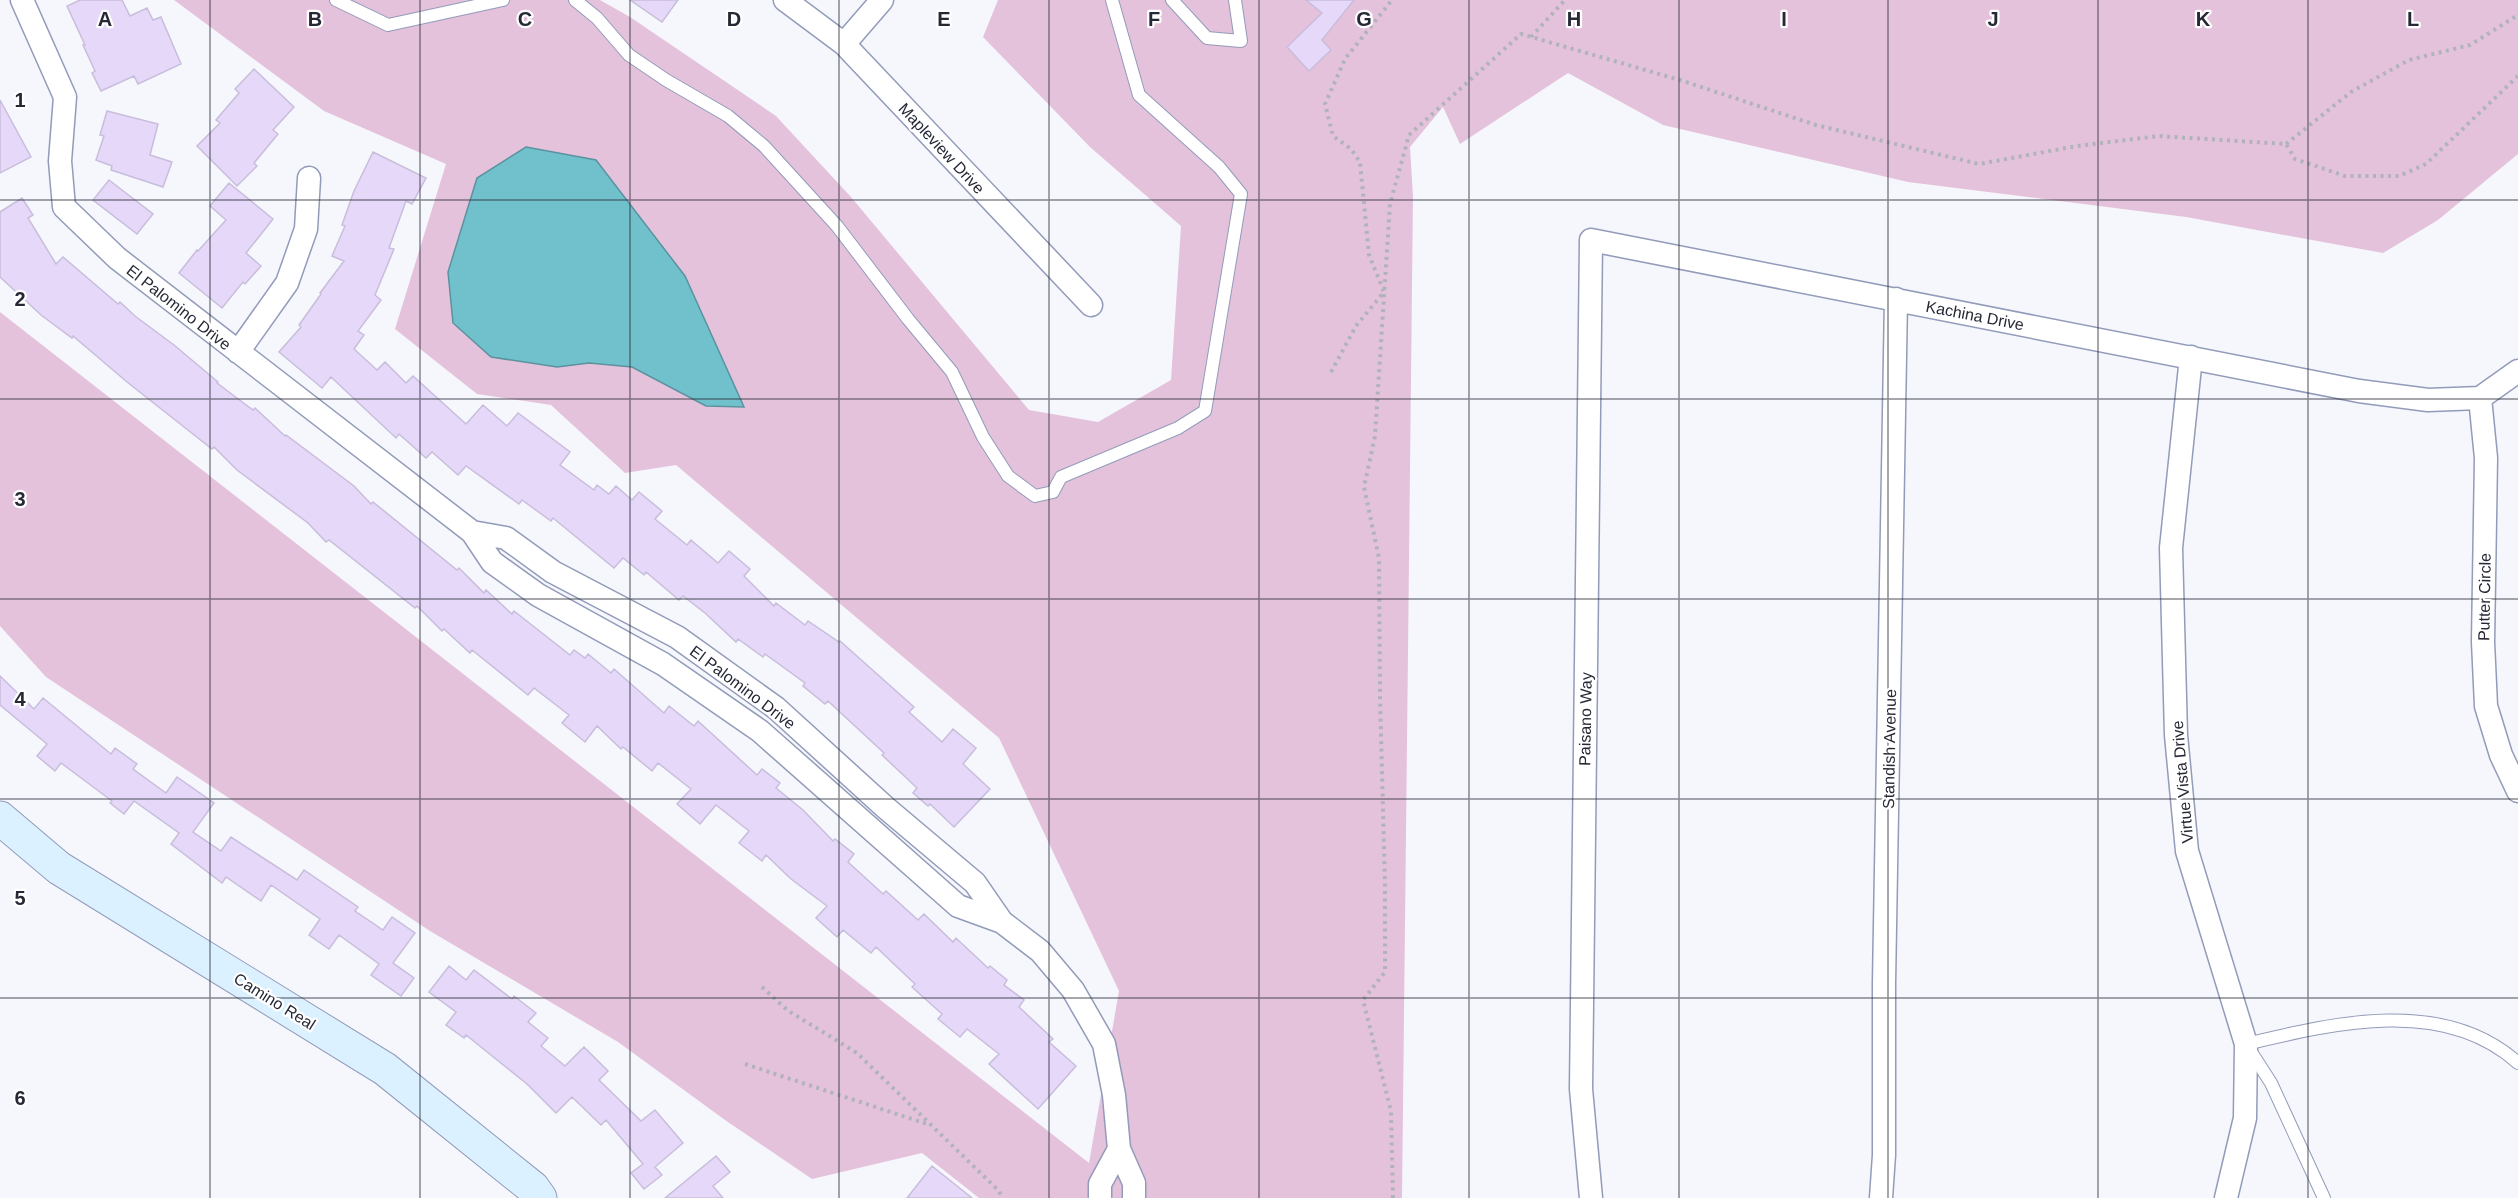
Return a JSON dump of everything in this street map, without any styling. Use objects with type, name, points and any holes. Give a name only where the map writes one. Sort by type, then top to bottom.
[{"type":"main road","name":"Camino Real","points":[[0,818],[59,868],[385,1070],[533,1188],[540,1198]]},
{"type":"street","name":"El Palomino Drive","points":[[22,0],[65,97],[60,161],[64,207],[117,258],[472,532],[492,562],[538,595],[663,664],[760,731],[958,906],[1002,922],[1047,959],[1073,990],[1104,1044],[1114,1095],[1119,1149],[1134,1183],[1134,1198]]},
{"type":"street","name":"Mapleview Drive","points":[[785,0],[844,44],[1091,305]]},
{"type":"street","points":[[844,44],[882,0]]},
{"type":"street","points":[[238,352],[286,284],[306,230],[309,178]]},
{"type":"street","name":"Kachina Drive","points":[[1591,240],[2360,391],[2428,400],[2480,398]]},
{"type":"street","name":"Paisano Way","points":[[1591,240],[1581,1089],[1591,1198]]},
{"type":"street","name":"Standish Avenue","points":[[1881,1198],[1884,1155],[1896,299]]},
{"type":"street","name":"Virtue Vista Drive","points":[[2191,357],[2171,548],[2176,735],[2187,851],[2246,1044],[2245,1118],[2226,1198]]},
{"type":"street","points":[[2480,398],[2518,371]]},
{"type":"street","name":"Putter Circle","points":[[2480,398],[2486,458],[2483,642],[2486,706],[2501,755],[2518,791]]},
{"type":"street","points":[[1100,1198],[1100,1184],[1119,1149]]},
{"type":"lane","points":[[336,0],[388,25],[503,0]]},
{"type":"lane","points":[[575,0],[597,18],[629,55],[666,80],[728,116],[764,146],[837,226],[952,372],[982,437],[1008,476],[1035,496],[1053,492],[1061,477],[1178,428],[1206,411],[1227,290],[1241,194],[1219,167],[1139,95],[1112,0]]},
{"type":"lane","points":[[1172,0],[1207,38],[1241,41],[1234,0]]},
{"type":"lane","points":[[2324,1198],[2271,1083],[2246,1044],[2278,1036],[2361,1023],[2420,1020],[2456,1028],[2481,1037],[2504,1050],[2518,1063]]},
{"type":"path","points":[[1384,292],[1370,255],[1360,162],[1351,149],[1333,136],[1324,104],[1345,59],[1392,0]]},
{"type":"path","points":[[1531,37],[1565,0]]},
{"type":"path","points":[[1392,1198],[1391,1111],[1363,1000],[1385,972],[1386,886],[1380,697],[1379,558],[1364,487],[1375,436],[1390,204],[1409,135],[1521,34],[1680,80],[1816,125],[1979,164],[2077,146],[2159,136],[2286,144],[2351,92],[2409,60],[2470,45],[2518,15]]},
{"type":"path","points":[[2286,144],[2295,159],[2345,176],[2399,176],[2426,164],[2518,76]]},
{"type":"path","points":[[1331,372],[1356,326],[1384,292]]},
{"type":"path","points":[[762,987],[787,1010],[857,1053],[999,1191],[1002,1198]]},
{"type":"path","points":[[746,1064],[931,1125]]},
{"type":"shaded area","points":[[174,0],[600,0],[630,17],[776,116],[851,197],[1029,410],[1098,422],[1171,380],[1181,226],[1090,147],[983,37],[998,0],[2518,0],[2518,154],[2438,220],[2383,253],[2186,217],[1908,182],[1663,125],[1568,73],[1460,144],[1443,107],[1410,147],[1413,196],[1402,1198],[979,1198],[922,1153],[812,1179],[725,1120],[618,1042],[430,931],[46,677],[0,626],[0,312],[1089,1163],[1119,991],[999,738],[676,465],[625,473],[551,405],[477,394],[395,329],[446,164],[324,111]]},
{"type":"water","points":[[526,147],[596,160],[685,276],[744,407],[706,406],[632,367],[589,363],[557,367],[491,357],[453,323],[448,272],[477,178]]},
{"type":"building","points":[[80,0],[122,0],[130,16],[147,8],[153,20],[161,17],[181,64],[138,84],[134,76],[101,91],[92,73],[95,71],[83,45],[85,45],[67,6]]},
{"type":"building","points":[[630,0],[678,0],[662,22]]},
{"type":"building","points":[[1306,0],[1354,0],[1322,40],[1331,50],[1309,71],[1287,47],[1322,13]]},
{"type":"building","points":[[254,69],[294,107],[273,130],[278,134],[254,163],[257,166],[237,186],[197,146],[220,123],[216,120],[239,93],[235,89]]},
{"type":"building","points":[[0,100],[31,157],[0,173]]},
{"type":"building","points":[[107,111],[158,124],[150,155],[172,162],[163,187],[111,170],[112,166],[96,160],[104,136],[100,135]]},
{"type":"building","points":[[373,152],[426,178],[412,204],[406,201],[389,248],[394,249],[375,295],[381,300],[358,331],[364,335],[354,349],[377,370],[385,362],[406,383],[413,376],[466,424],[483,405],[507,426],[518,413],[570,452],[560,465],[594,490],[597,485],[609,494],[616,486],[632,500],[639,492],[662,511],[655,519],[687,545],[691,540],[718,563],[729,551],[750,569],[744,576],[774,606],[776,603],[805,625],[808,621],[840,641],[914,707],[909,712],[942,742],[953,729],[976,748],[963,764],[990,789],[954,827],[930,804],[928,806],[913,793],[917,788],[882,755],[884,753],[828,701],[825,704],[803,686],[805,683],[765,654],[763,657],[738,639],[736,642],[683,596],[679,600],[646,572],[644,575],[623,558],[614,568],[553,518],[551,521],[522,500],[519,504],[466,466],[458,475],[432,452],[426,458],[399,434],[396,438],[331,377],[322,388],[279,352],[301,327],[299,325],[344,261],[332,256],[345,226],[342,225],[354,191]]},
{"type":"building","points":[[109,180],[153,214],[137,234],[93,200]]},
{"type":"building","points":[[229,183],[273,219],[246,253],[261,266],[245,284],[243,282],[222,308],[179,273],[226,220],[210,206]]},
{"type":"building","points":[[22,198],[33,215],[28,218],[56,264],[63,257],[118,304],[120,302],[174,345],[217,383],[253,410],[255,408],[285,436],[354,486],[371,504],[373,502],[457,570],[459,568],[484,593],[486,590],[512,614],[514,611],[570,655],[574,650],[585,658],[588,654],[611,673],[614,669],[664,713],[669,706],[694,726],[698,721],[757,775],[762,769],[780,783],[776,788],[803,810],[833,841],[835,839],[854,854],[848,862],[883,894],[886,891],[918,920],[924,914],[953,942],[956,938],[988,968],[990,966],[1007,980],[1004,985],[1024,1000],[1019,1007],[1053,1039],[1049,1042],[1076,1066],[1038,1109],[989,1064],[999,1054],[967,1029],[960,1037],[938,1019],[942,1014],[912,987],[915,984],[876,947],[871,953],[843,930],[837,937],[816,918],[827,906],[791,879],[766,855],[762,861],[739,843],[749,831],[716,805],[700,824],[677,804],[691,789],[658,763],[652,771],[623,747],[621,749],[597,726],[585,742],[562,723],[569,715],[534,688],[528,695],[472,650],[470,653],[444,629],[442,631],[417,606],[415,608],[329,540],[326,542],[308,523],[237,470],[214,447],[212,449],[73,336],[72,338],[41,315],[0,277],[0,212]]},
{"type":"building","points":[[0,676],[34,709],[43,698],[111,754],[115,748],[137,764],[133,769],[166,793],[177,777],[214,803],[193,832],[221,851],[231,837],[297,880],[304,870],[358,907],[355,911],[383,930],[392,917],[415,933],[393,963],[414,978],[401,996],[371,975],[379,964],[339,935],[329,949],[309,935],[320,919],[271,885],[261,901],[226,877],[222,883],[171,844],[179,833],[134,801],[124,814],[110,803],[112,801],[61,763],[55,771],[37,756],[47,744],[0,705]]},
{"type":"building","points":[[449,966],[466,980],[474,970],[512,999],[514,996],[536,1013],[528,1022],[548,1038],[541,1046],[565,1066],[584,1047],[608,1071],[599,1080],[641,1121],[655,1110],[683,1143],[655,1167],[662,1175],[644,1189],[631,1173],[643,1164],[606,1120],[601,1125],[572,1097],[556,1113],[527,1084],[466,1035],[464,1038],[446,1025],[456,1012],[429,992]]},
{"type":"building","points":[[716,1156],[730,1172],[713,1186],[723,1198],[665,1198]]},
{"type":"building","points":[[932,1166],[972,1198],[907,1198]]}]
